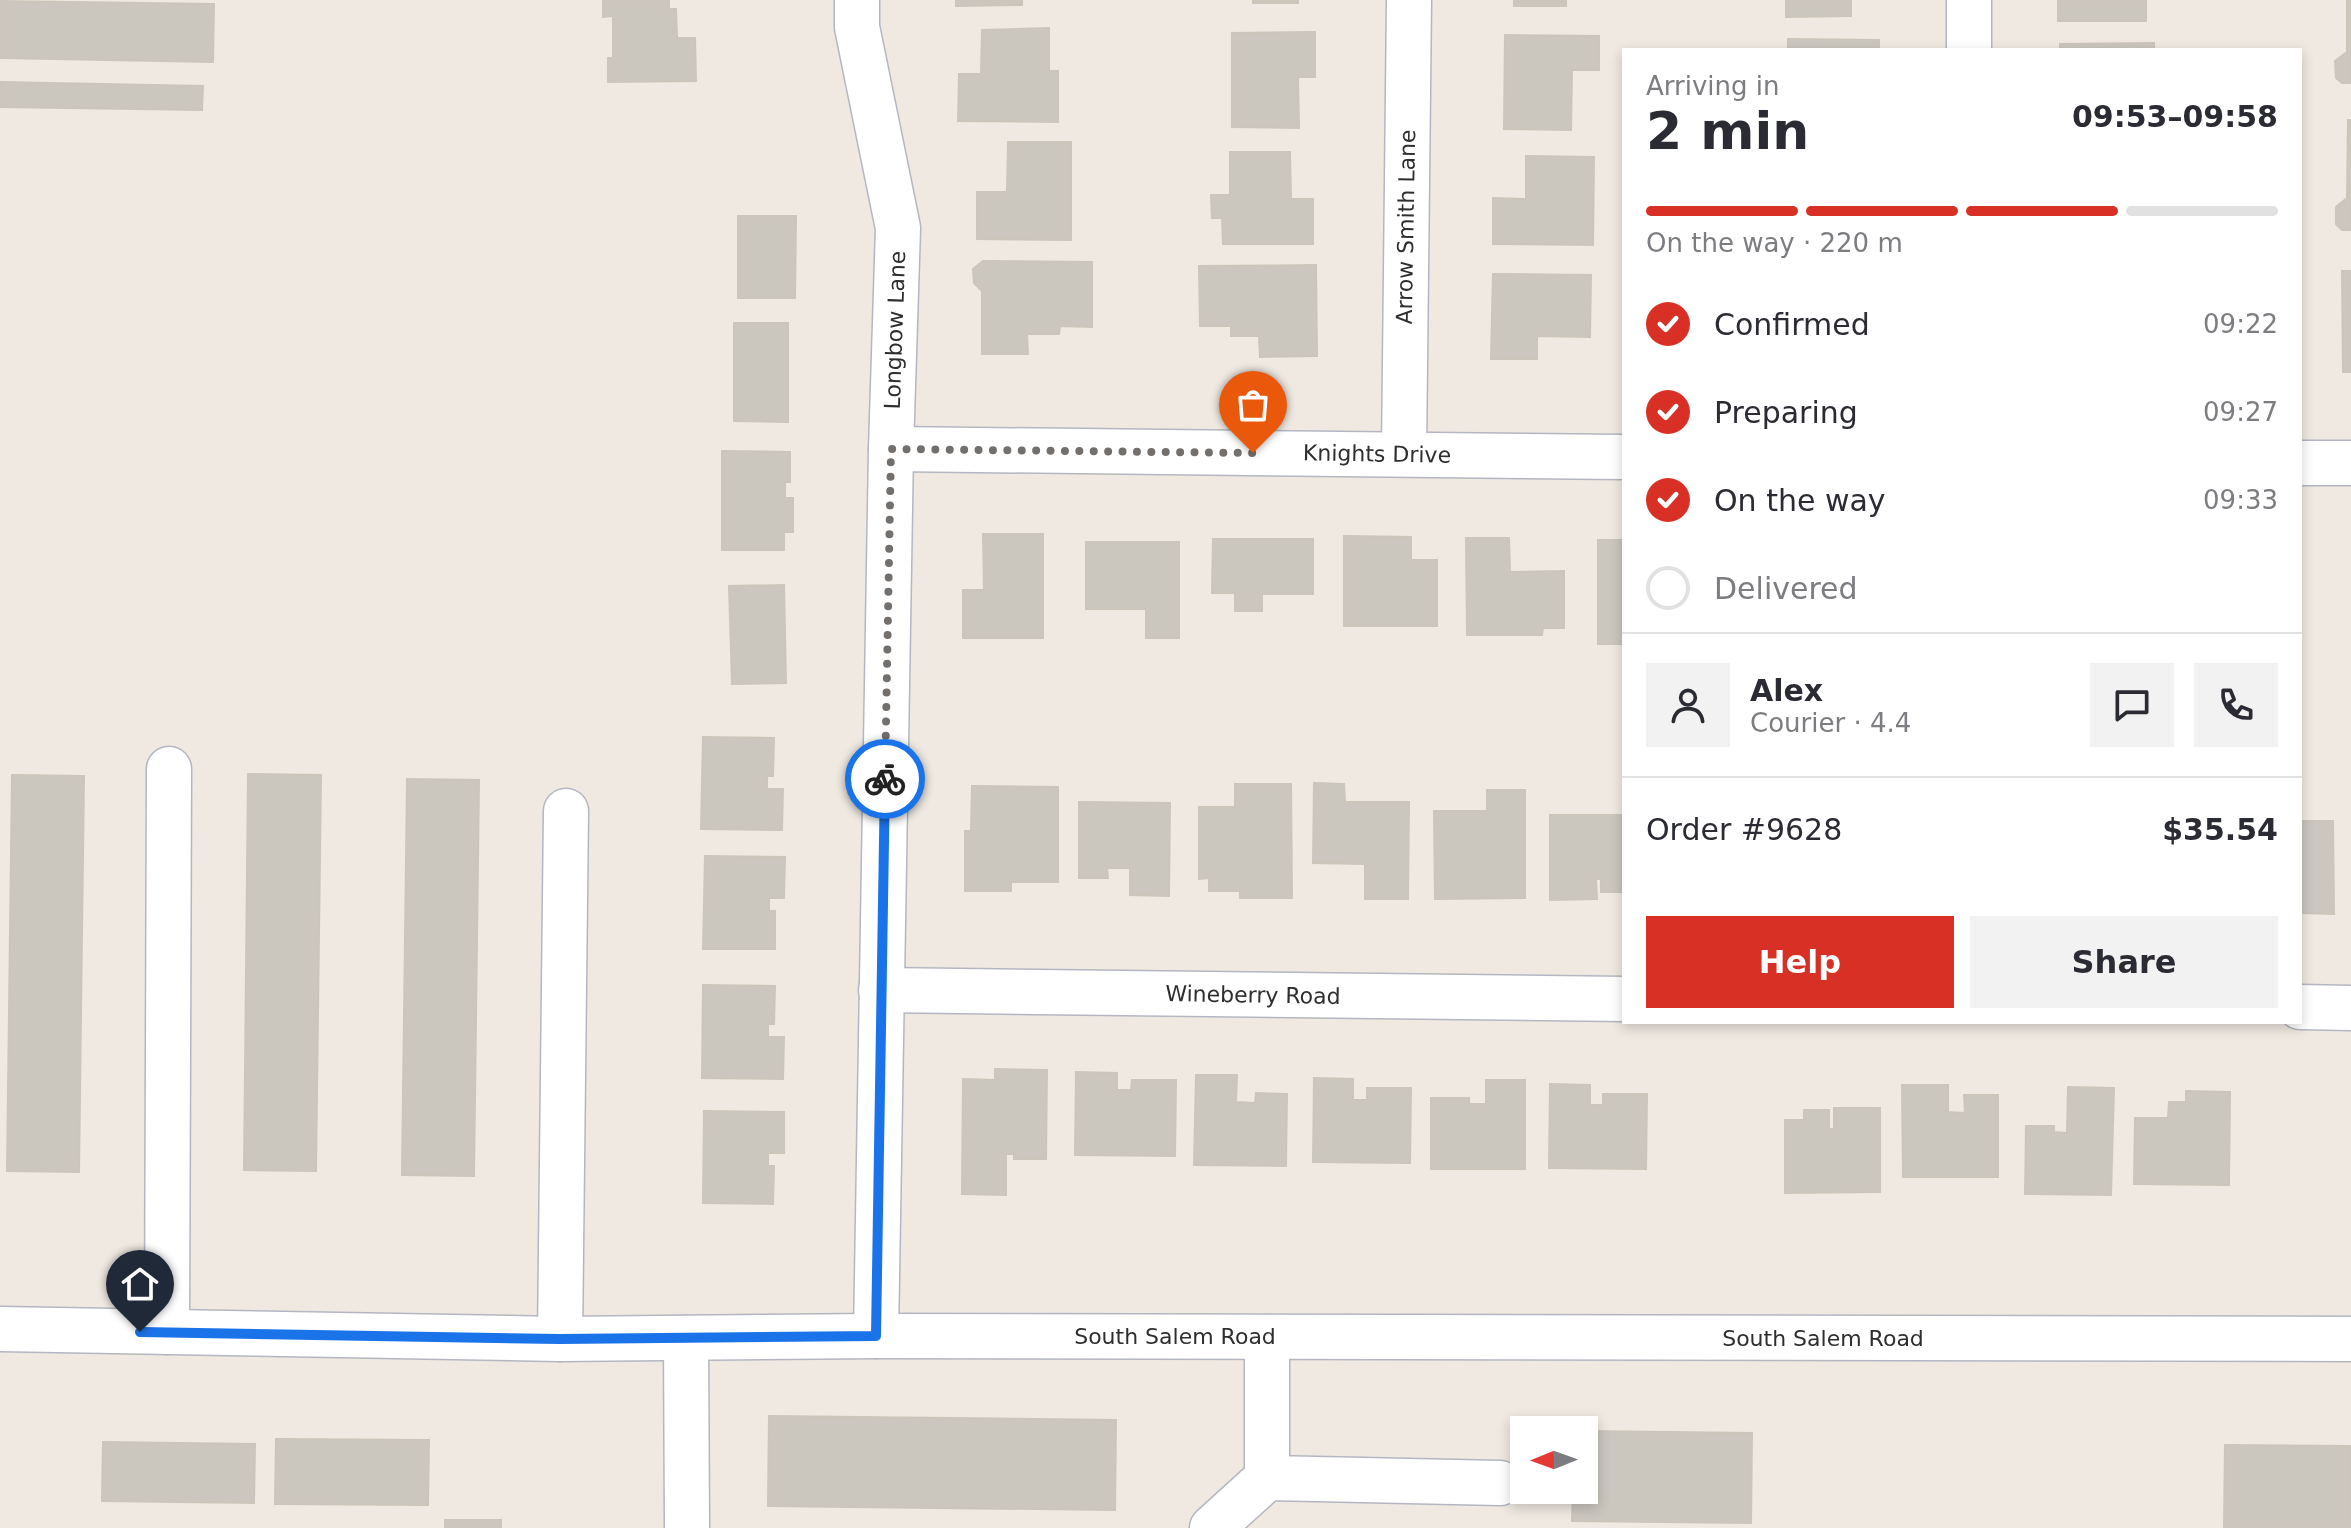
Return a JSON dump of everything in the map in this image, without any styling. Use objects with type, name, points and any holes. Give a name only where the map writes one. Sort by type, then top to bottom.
[{"type":"street","name":"Longbow Lane","points":[[857,0],[857,27],[898,228],[891,449],[876,1336]]},
{"type":"street","name":"Arrow Smith Lane","points":[[1404,454],[1409,0]]},
{"type":"street","points":[[1969,0],[1969,48]]},
{"type":"street","name":"Knights Drive","points":[[891,449],[1622,457]]},
{"type":"street","points":[[2302,463],[2351,463]]},
{"type":"street","points":[[167,1332],[169,769]]},
{"type":"street","points":[[560,1339],[566,811]]},
{"type":"street","name":"Wineberry Road","points":[[881,990],[1622,999]]},
{"type":"street","points":[[2302,1007],[2351,1008]]},
{"type":"street","name":"South Salem Road","points":[[0,1329],[560,1339],[876,1336],[2351,1339]]},
{"type":"street","points":[[1267,1337],[1267,1478]]},
{"type":"street","points":[[686,1338],[687,1528]]},
{"type":"street","points":[[1212,1528],[1267,1478],[1500,1483]]},
{"type":"building","points":[[603,0],[669,0],[669,9],[676,9],[677,38],[695,38],[696,81],[608,82],[608,58],[613,58],[613,16],[603,17]]},
{"type":"building","points":[[956,0],[1022,0],[1022,5],[956,6]]},
{"type":"building","points":[[1253,0],[1298,0],[1298,3],[1253,3]]},
{"type":"building","points":[[1514,0],[1566,0],[1566,6],[1514,6]]},
{"type":"building","points":[[1786,0],[1851,0],[1851,16],[1786,17]]},
{"type":"building","points":[[2058,0],[2146,0],[2146,21],[2058,21]]},
{"type":"building","points":[[2347,0],[2351,0],[2351,83],[2342,83],[2336,78],[2335,61],[2347,52]]},
{"type":"building","points":[[0,1],[214,4],[213,62],[0,58]]},
{"type":"building","points":[[1049,28],[1049,71],[1058,71],[1058,122],[958,121],[959,74],[981,74],[982,30]]},
{"type":"building","points":[[1315,32],[1315,77],[1298,77],[1299,128],[1232,127],[1232,33]]},
{"type":"building","points":[[1505,35],[1599,36],[1599,70],[1572,70],[1571,130],[1504,129]]},
{"type":"building","points":[[1788,39],[1879,40],[1879,48],[1788,48]]},
{"type":"building","points":[[2154,43],[2154,48],[2060,48],[2060,44]]},
{"type":"building","points":[[0,82],[203,86],[202,110],[0,107]]},
{"type":"building","points":[[2348,120],[2351,120],[2351,230],[2342,230],[2336,224],[2336,207],[2347,198]]},
{"type":"building","points":[[1008,142],[1071,142],[1071,240],[977,239],[977,192],[1007,192]]},
{"type":"building","points":[[1230,152],[1290,152],[1291,199],[1313,199],[1313,244],[1223,244],[1222,218],[1212,218],[1211,195],[1230,195]]},
{"type":"building","points":[[1526,156],[1594,157],[1593,245],[1493,244],[1493,198],[1526,199]]},
{"type":"building","points":[[738,216],[796,216],[795,298],[738,298]]},
{"type":"building","points":[[983,261],[1092,262],[1092,327],[1060,326],[1059,334],[1027,334],[1028,354],[982,354],[982,291],[974,283],[973,269]]},
{"type":"building","points":[[1316,265],[1317,356],[1260,357],[1259,336],[1231,336],[1231,326],[1200,326],[1199,266]]},
{"type":"building","points":[[2342,271],[2351,271],[2351,372],[2343,372]]},
{"type":"building","points":[[1493,274],[1591,275],[1590,337],[1537,336],[1537,359],[1491,359]]},
{"type":"building","points":[[734,323],[788,323],[788,422],[734,421]]},
{"type":"building","points":[[722,451],[790,452],[790,482],[785,482],[785,498],[793,498],[793,532],[784,532],[784,550],[722,550]]},
{"type":"building","points":[[983,534],[1043,534],[1043,638],[963,638],[963,590],[984,590]]},
{"type":"building","points":[[1344,536],[1411,537],[1411,560],[1437,560],[1437,626],[1344,626]]},
{"type":"building","points":[[1466,538],[1509,538],[1510,572],[1564,571],[1564,628],[1543,628],[1542,635],[1467,635]]},
{"type":"building","points":[[1213,539],[1313,539],[1313,594],[1262,594],[1262,611],[1235,611],[1235,593],[1212,593]]},
{"type":"building","points":[[1598,540],[1622,540],[1622,644],[1598,644]]},
{"type":"building","points":[[1086,542],[1179,542],[1179,638],[1146,638],[1146,609],[1086,609]]},
{"type":"building","points":[[784,585],[786,683],[732,684],[729,586]]},
{"type":"building","points":[[703,737],[774,738],[773,776],[767,776],[767,789],[783,789],[782,830],[701,829]]},
{"type":"building","points":[[248,774],[321,775],[316,1171],[244,1170]]},
{"type":"building","points":[[12,775],[84,776],[79,1172],[7,1171]]},
{"type":"building","points":[[407,779],[479,780],[474,1176],[402,1175]]},
{"type":"building","points":[[1314,783],[1344,784],[1345,802],[1409,802],[1408,899],[1365,899],[1365,864],[1313,863]]},
{"type":"building","points":[[1235,784],[1291,784],[1292,898],[1240,898],[1240,891],[1209,891],[1209,878],[1199,879],[1199,807],[1235,807]]},
{"type":"building","points":[[972,786],[1058,787],[1058,882],[1011,882],[1011,891],[965,891],[965,831],[971,831]]},
{"type":"building","points":[[1487,790],[1525,790],[1525,898],[1435,899],[1434,811],[1487,811]]},
{"type":"building","points":[[1079,802],[1170,803],[1169,896],[1130,895],[1130,868],[1107,868],[1108,878],[1079,878]]},
{"type":"building","points":[[1550,815],[1622,815],[1622,892],[1601,892],[1601,879],[1596,879],[1597,899],[1550,900]]},
{"type":"building","points":[[2302,821],[2333,821],[2334,914],[2302,913]]},
{"type":"building","points":[[705,856],[785,857],[784,898],[769,898],[769,911],[775,911],[775,949],[703,949]]},
{"type":"building","points":[[703,985],[775,986],[774,1024],[768,1024],[768,1037],[784,1037],[783,1079],[702,1078]]},
{"type":"building","points":[[995,1069],[1047,1070],[1046,1159],[1014,1159],[1014,1154],[1006,1154],[1006,1195],[962,1194],[963,1079],[995,1080]]},
{"type":"building","points":[[1076,1072],[1117,1073],[1117,1090],[1131,1090],[1132,1080],[1176,1080],[1175,1156],[1075,1155]]},
{"type":"building","points":[[1196,1075],[1237,1075],[1236,1102],[1255,1103],[1256,1093],[1287,1094],[1286,1166],[1194,1165]]},
{"type":"building","points":[[1314,1078],[1353,1079],[1353,1100],[1367,1100],[1367,1088],[1411,1088],[1410,1163],[1313,1162]]},
{"type":"building","points":[[1486,1080],[1525,1080],[1525,1169],[1431,1169],[1431,1098],[1469,1098],[1469,1104],[1486,1104]]},
{"type":"building","points":[[1550,1084],[1590,1085],[1590,1105],[1603,1105],[1603,1094],[1647,1094],[1646,1169],[1549,1168]]},
{"type":"building","points":[[1902,1085],[1948,1085],[1948,1112],[1965,1113],[1964,1095],[1998,1095],[1998,1177],[1903,1177]]},
{"type":"building","points":[[2068,1087],[2114,1088],[2111,1195],[2025,1194],[2026,1126],[2054,1126],[2054,1132],[2067,1133]]},
{"type":"building","points":[[2186,1091],[2230,1092],[2229,1185],[2134,1184],[2135,1118],[2168,1118],[2169,1102],[2186,1102]]},
{"type":"building","points":[[1834,1108],[1880,1108],[1880,1192],[1785,1193],[1785,1120],[1804,1120],[1804,1110],[1829,1110],[1829,1129],[1834,1129]]},
{"type":"building","points":[[704,1111],[784,1112],[784,1153],[768,1153],[768,1166],[774,1166],[773,1204],[703,1203]]},
{"type":"building","points":[[769,1416],[1116,1420],[1115,1510],[768,1506]]},
{"type":"building","points":[[1598,1431],[1752,1433],[1751,1523],[1572,1521],[1573,1504],[1598,1504]]},
{"type":"building","points":[[276,1439],[429,1440],[428,1505],[275,1504]]},
{"type":"building","points":[[103,1442],[255,1444],[254,1503],[102,1501]]},
{"type":"building","points":[[2225,1445],[2351,1446],[2351,1528],[2224,1528]]},
{"type":"building","points":[[445,1520],[501,1520],[501,1528],[445,1528]]},
{"type":"way so far","points":[[885,779],[891,449],[1253,453]]},
{"type":"route","points":[[140,1332],[560,1339],[876,1336],[885,779]]}]
